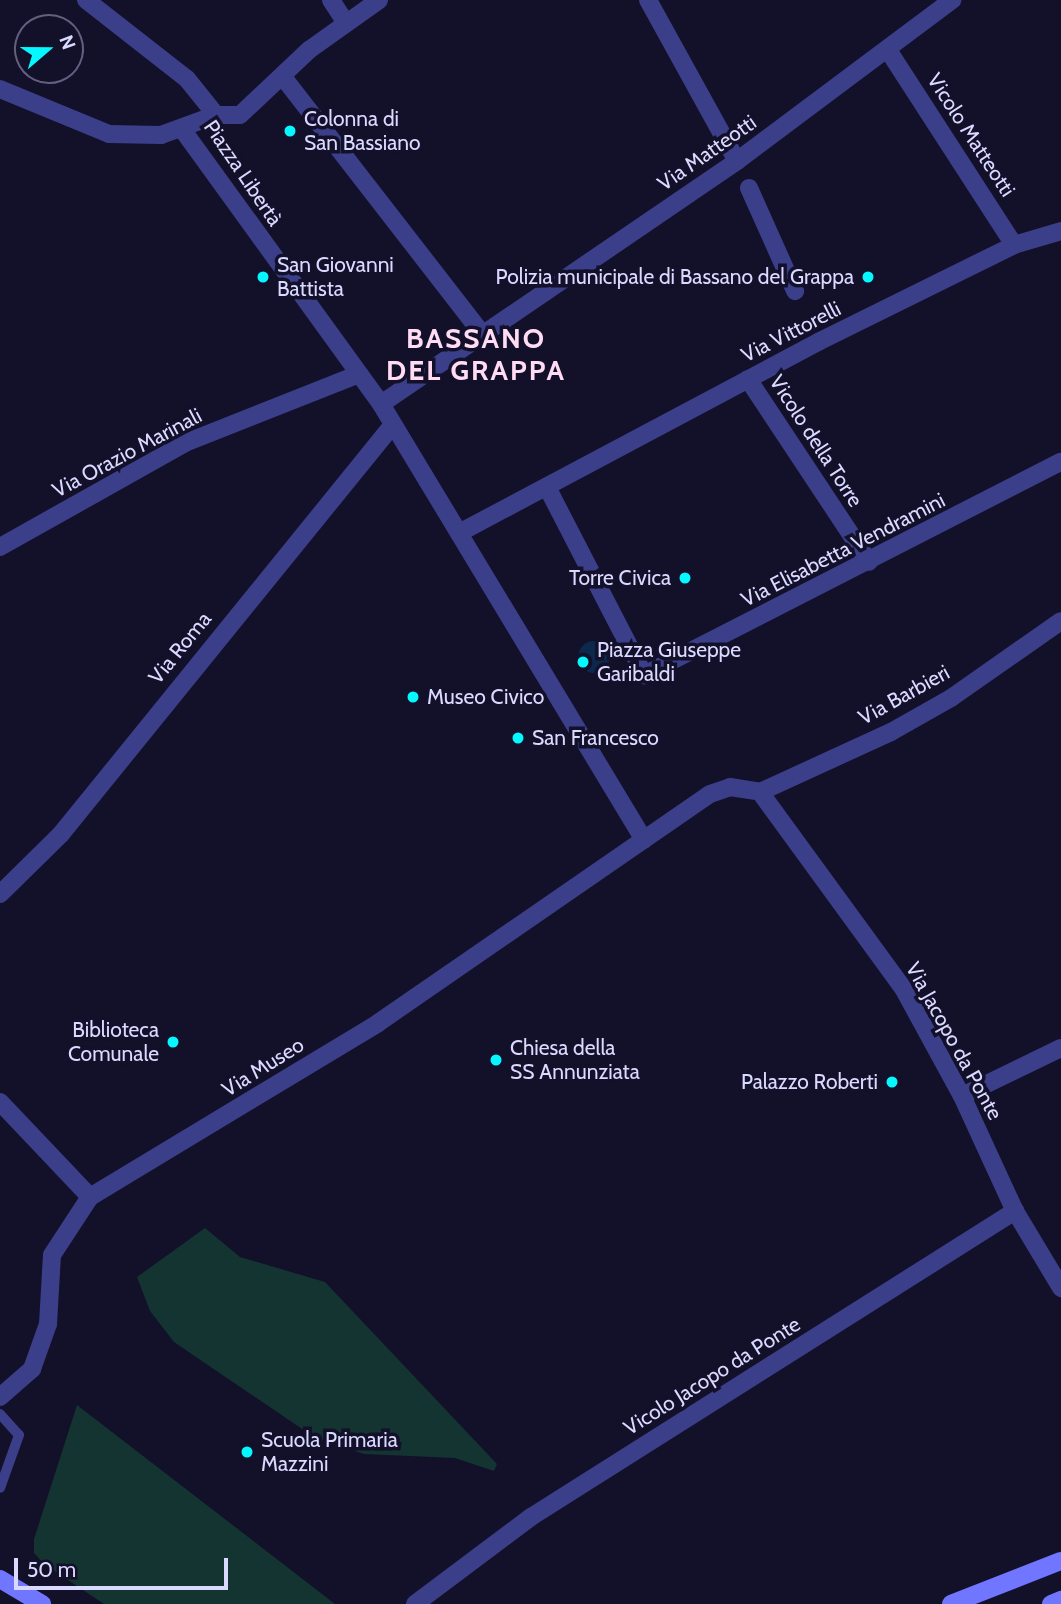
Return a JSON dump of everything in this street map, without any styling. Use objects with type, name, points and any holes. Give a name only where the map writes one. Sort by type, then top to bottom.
[{"type":"main road","points":[[951,1604],[1061,1561]]},
{"type":"main road","points":[[0,1579],[41,1604]]},
{"type":"main road","points":[[1051,1604],[1061,1600]]},
{"type":"street","points":[[86,0],[187,79],[216,116]]},
{"type":"street","points":[[331,0],[346,23]]},
{"type":"street","points":[[648,0],[737,161]]},
{"type":"street","name":"Via Matteotti","points":[[481,332],[737,161],[951,0]]},
{"type":"street","name":"Piazza Libertà","points":[[378,1],[298,62],[240,115],[216,116],[182,129],[381,404],[391,427],[459,533]]},
{"type":"street","name":"Vicolo Matteotti","points":[[888,50],[1014,244]]},
{"type":"street","points":[[283,77],[481,332],[381,404]]},
{"type":"street","points":[[0,89],[109,134],[161,135],[182,129]]},
{"type":"street","points":[[749,188],[795,291]]},
{"type":"street","name":"Via Vittorelli","points":[[548,487],[748,379],[1014,244],[1061,231]]},
{"type":"street","name":"Via Orazio Marinali","points":[[0,547],[185,443],[358,375]]},
{"type":"street","name":"Vicolo della Torre","points":[[748,379],[869,562]]},
{"type":"street","name":"Via Roma","points":[[0,894],[61,834],[391,427]]},
{"type":"street","name":"Via Elisabetta Vendramini","points":[[548,487],[644,675],[1061,462]]},
{"type":"street","points":[[548,487],[459,533],[644,840],[721,788],[760,792]]},
{"type":"street","name":"Via Barbieri","points":[[760,792],[891,732],[951,698],[1061,621]]},
{"type":"street","name":"Via Jacopo da Ponte","points":[[760,792],[903,988],[962,1096],[1015,1211],[1061,1288]]},
{"type":"street","name":"Via Museo","points":[[0,1397],[32,1369],[48,1324],[52,1255],[90,1197],[377,1023],[644,840]]},
{"type":"street","points":[[962,1096],[1061,1048]]},
{"type":"street","points":[[0,1102],[90,1197]]},
{"type":"street","name":"Vicolo Jacopo da Ponte","points":[[415,1604],[531,1517],[1015,1211]]},
{"type":"lane","points":[[0,1414],[19,1435],[0,1488]]},
{"type":"green space","points":[[205,1228],[240,1257],[325,1282],[497,1464],[494,1471],[455,1458],[364,1454],[314,1437],[174,1342],[150,1311],[137,1277]]},
{"type":"green space","points":[[77,1405],[335,1604],[104,1604],[44,1564],[34,1553],[34,1539]]},
{"type":"water","points":[[594,641],[605,646],[610,657],[605,668],[594,673],[583,668],[578,657],[583,646]]},
{"type":"place","name":"Colonna di San Bassiano","points":[[290,131]]},
{"type":"place","name":"San Giovanni Battista","points":[[263,277]]},
{"type":"place","name":"Polizia municipale di Bassano del Grappa","points":[[868,277]]},
{"type":"place","name":"Torre Civica","points":[[685,578]]},
{"type":"place","name":"Piazza Giuseppe Garibaldi","points":[[583,662]]},
{"type":"place","name":"Museo Civico","points":[[413,697]]},
{"type":"place","name":"San Francesco","points":[[518,738]]},
{"type":"place","name":"Biblioteca Comunale","points":[[173,1042]]},
{"type":"place","name":"Chiesa della SS Annunziata","points":[[496,1060]]},
{"type":"place","name":"Palazzo Roberti","points":[[892,1082]]},
{"type":"place","name":"Scuola Primaria Mazzini","points":[[247,1452]]},
{"type":"district","name":"BASSANO DEL GRAPPA","points":[[476,354]]}]
